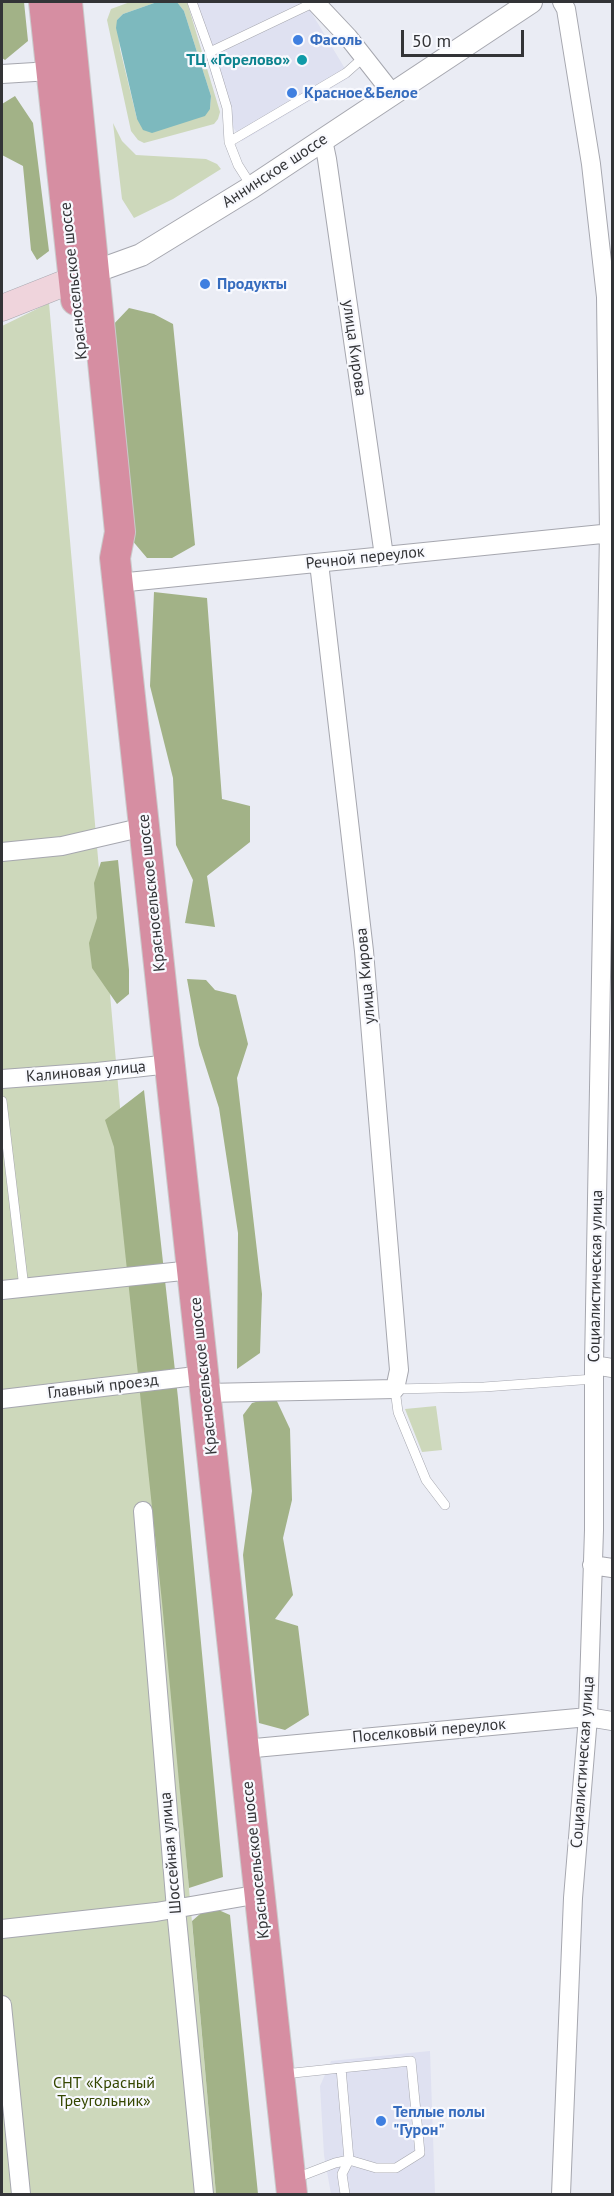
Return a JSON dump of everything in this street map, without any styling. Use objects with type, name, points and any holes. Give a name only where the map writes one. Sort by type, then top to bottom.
[{"type":"highway","name":"Красносельское шоссе","points":[[44,2],[51,71],[84,275],[120,532],[117,571],[292,2187]]},
{"type":"highway","name":"Красносельское шоссе","points":[[68,2],[84,275]]},
{"type":"main road","name":"Аннинское шоссе","points":[[2,308],[84,275]]},
{"type":"street","points":[[315,2],[364,57],[392,93]]},
{"type":"street","name":"Аннинское шоссе","points":[[84,275],[141,255],[252,187],[531,2]]},
{"type":"street","name":"Социалистическая улица","points":[[561,2194],[573,1898],[588,1716],[600,1371],[607,1005],[611,533],[609,297],[591,164],[566,9],[562,2]]},
{"type":"street","points":[[2,74],[51,71]]},
{"type":"street","name":"улица Кирова","points":[[323,140],[384,556]]},
{"type":"street","name":"Речной переулок","points":[[117,571],[319,563],[611,533]]},
{"type":"street","name":"улица Кирова","points":[[319,563],[364,951],[399,1370],[395,1389]]},
{"type":"street","points":[[2,852],[62,846],[144,827]]},
{"type":"street","name":"Калиновая улица","points":[[2,1078],[97,1072],[170,1064]]},
{"type":"street","points":[[2,1290],[192,1270]]},
{"type":"street","name":"Главный проезд","points":[[2,1400],[205,1384],[395,1389]]},
{"type":"street","name":"Шоссейная улица","points":[[143,1511],[176,1909],[204,2194]]},
{"type":"street","points":[[592,1565],[612,1568]]},
{"type":"street","name":"Поселковый переулок","points":[[244,1749],[588,1716],[612,1721]]},
{"type":"street","points":[[2,1929],[176,1909],[260,1894]]},
{"type":"street","points":[[2,2005],[21,2194]]},
{"type":"lane","points":[[192,2],[227,108],[229,142],[238,165],[252,187]]},
{"type":"lane","points":[[210,52],[315,2]]},
{"type":"lane","points":[[229,142],[346,73],[364,57]]},
{"type":"lane","points":[[2,1101],[24,1288]]},
{"type":"lane","points":[[445,1504],[426,1480],[398,1412],[395,1389],[484,1387],[600,1371]]},
{"type":"lane","points":[[279,2075],[411,2061],[420,2153],[396,2168],[375,2168],[348,2160],[334,2163],[292,2187]]},
{"type":"lane","points":[[341,2068],[348,2160],[342,2174],[345,2194]]},
{"type":"shaded area","points":[[188,2],[305,2],[350,77],[242,141],[224,113]]},
{"type":"shaded area","points":[[430,2051],[435,2194],[331,2194],[324,2155],[320,2086],[331,2061]]},
{"type":"green space","points":[[2,2],[24,2],[28,41],[5,60],[2,58]]},
{"type":"green space","points":[[130,2],[157,2],[123,14],[117,20],[120,49],[137,119],[210,109],[211,96],[184,11],[177,2],[187,2],[220,112],[214,124],[144,143],[138,140],[131,131],[107,20],[111,9]]},
{"type":"green space","points":[[15,96],[33,123],[49,251],[37,260],[31,250],[23,166],[2,155],[2,104]]},
{"type":"green space","points":[[113,123],[122,141],[136,155],[206,159],[217,164],[221,169],[173,199],[134,218],[122,199]]},
{"type":"green space","name":"СНТ «Красный Треугольник»","points":[[49,303],[216,2194],[2,2194],[2,326]]},
{"type":"green space","points":[[129,308],[154,314],[173,324],[195,545],[172,558],[147,558],[131,539],[111,327]]},
{"type":"green space","points":[[154,592],[207,598],[222,799],[250,806],[250,842],[207,876],[215,927],[185,923],[193,880],[176,845],[173,778],[150,686]]},
{"type":"green space","points":[[118,860],[129,970],[129,994],[117,1004],[92,968],[89,943],[97,918],[94,883],[101,862]]},
{"type":"green space","points":[[187,979],[206,980],[215,990],[236,995],[248,1044],[237,1078],[262,1294],[260,1353],[237,1369],[238,1233],[219,1108],[199,1045]]},
{"type":"green space","points":[[144,1090],[178,1398],[223,1877],[189,1888],[162,1602],[114,1147],[105,1120]]},
{"type":"green space","points":[[275,1397],[290,1429],[292,1500],[283,1538],[293,1595],[275,1619],[298,1626],[309,1715],[285,1730],[259,1723],[243,1555],[252,1491],[243,1415],[252,1403]]},
{"type":"green space","points":[[436,1406],[442,1450],[422,1452],[405,1409]]},
{"type":"green space","points":[[214,1908],[230,1915],[258,2194],[216,2194],[192,1921],[200,1914]]},
{"type":"water","points":[[157,2],[177,2],[184,11],[211,96],[210,109],[205,116],[152,133],[143,130],[137,119],[116,28],[117,20],[123,14]]},
{"type":"place","name":"Фасоль","points":[[298,40]]},
{"type":"place","name":"ТЦ «Горелово»","points":[[302,60]]},
{"type":"place","name":"Красное&Белое","points":[[292,93]]},
{"type":"place","name":"Продукты","points":[[205,284]]},
{"type":"place","name":"Теплые полы \"Гурон\"","points":[[381,2121]]}]
